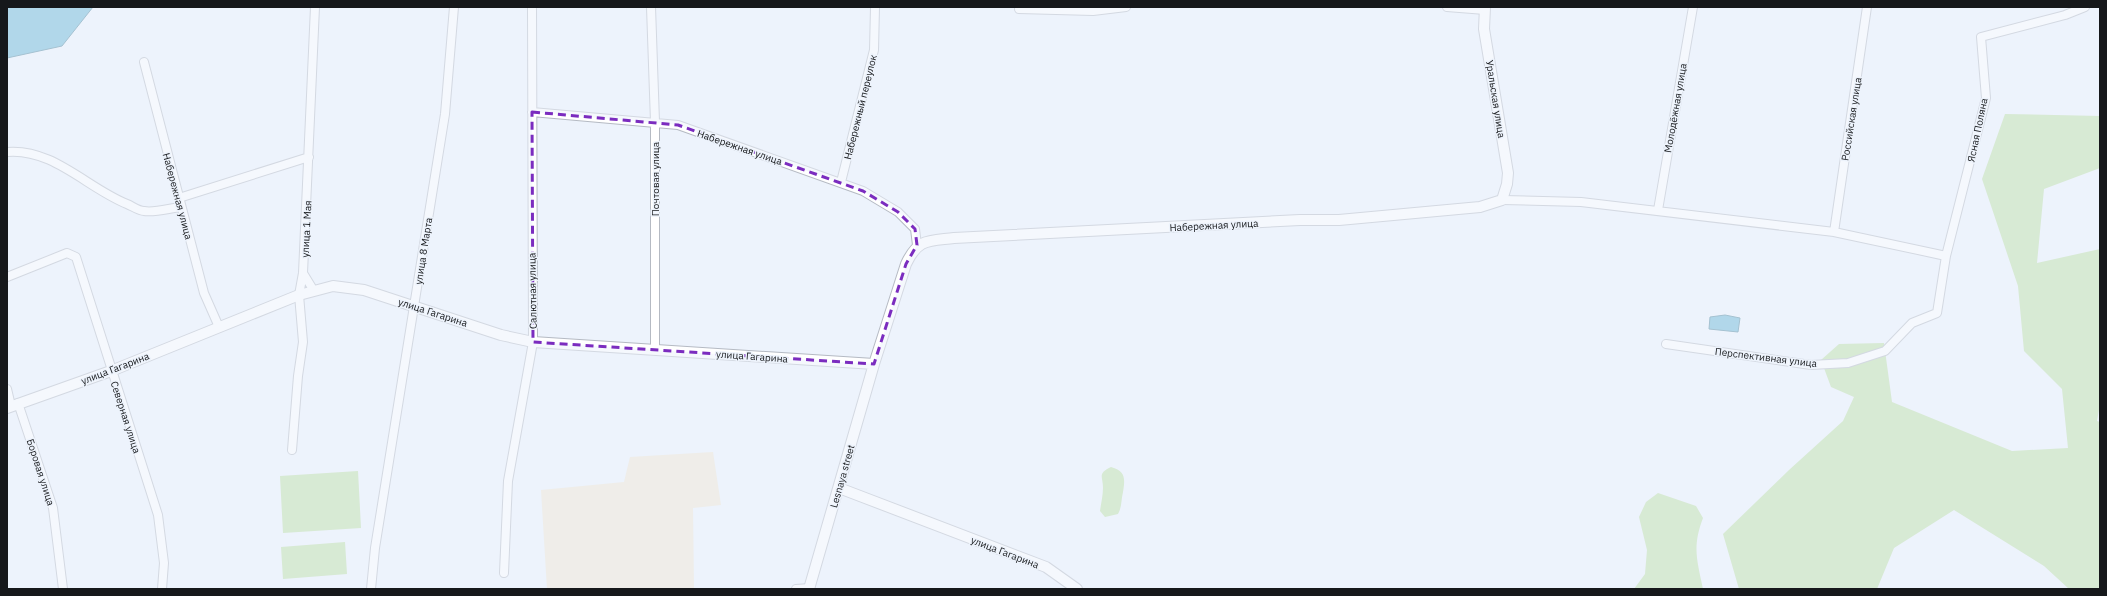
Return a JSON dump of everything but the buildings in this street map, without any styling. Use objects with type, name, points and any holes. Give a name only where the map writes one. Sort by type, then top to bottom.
[{"type":"street","name":"улица 1 Мая","points":[[292,450],[298,376],[303,342],[299,295],[303,273],[315,7]]},
{"type":"street","name":"улица 8 Марта","points":[[371,589],[375,548],[445,114],[454,7]]},
{"type":"street","name":"Салютная улица","points":[[504,573],[508,481],[533,342],[532,7]]},
{"type":"street","name":"Почтовая улица","points":[[651,7],[655,122],[655,350]]},
{"type":"street","name":"Набережный переулок","points":[[841,182],[874,50],[875,7]]},
{"type":"street","points":[[1019,9],[1093,11],[1126,7]]},
{"type":"street","points":[[1448,7],[1485,8]]},
{"type":"street","name":"Молодёжная улица","points":[[1658,210],[1693,7]]},
{"type":"street","name":"Российская улица","points":[[1834,232],[1867,7]]},
{"type":"street","name":"Ясная Поляна","points":[[1946,256],[1986,98],[1981,37],[2065,15],[2085,7]]},
{"type":"street","name":"Уральская улица","points":[[1485,8],[1484,30],[1508,173],[1504,196]]},
{"type":"street","name":"Набережная улица","points":[[144,62],[204,293],[220,327]]},
{"type":"street","name":"Набережная улица","points":[[532,112],[678,125],[864,191],[898,212],[915,229],[917,245],[954,238],[1300,220],[1339,220],[1480,207],[1504,196]]},
{"type":"street","points":[[7,152],[19,151],[35,154],[65,169],[117,200],[144,211],[180,203],[309,157]]},
{"type":"street","points":[[1504,196],[1658,210],[1834,232],[1946,256]]},
{"type":"street","points":[[874,364],[906,264],[917,245]]},
{"type":"street","name":"Северная улица","points":[[7,277],[67,253],[76,257],[158,515],[164,562],[162,589]]},
{"type":"street","name":"Перспективная улица","points":[[1666,344],[1810,365],[1848,363],[1885,351],[1912,323],[1937,313],[1946,256]]},
{"type":"street","points":[[303,273],[314,291]]},
{"type":"street","name":"улица Гагарина","points":[[12,406],[111,371],[299,295],[333,286],[364,290],[501,336],[533,342],[874,364]]},
{"type":"street","name":"Lesnaya street","points":[[809,588],[874,364]]},
{"type":"street","points":[[7,389],[12,406]]},
{"type":"street","name":"Боровая улица","points":[[12,406],[53,508],[63,589]]},
{"type":"street","name":"улица Гагарина","points":[[839,488],[1046,567],[1077,589]]},
{"type":"street","points":[[796,589],[809,588]]},
{"type":"highlighted area","points":[[532,112],[678,125],[863,191],[898,212],[915,229],[917,245],[906,264],[874,364],[533,342]]},
{"type":"shaded area","points":[[713,452],[721,505],[693,508],[694,589],[547,589],[541,490],[624,482],[630,457]]},
{"type":"green space","points":[[2005,114],[2100,116],[2100,168],[2044,189],[2037,263],[2100,249],[2100,404],[2097,421],[2100,422],[2100,589],[2069,589],[2044,566],[1954,510],[1894,548],[1877,589],[1739,589],[1723,534],[1789,470],[1843,421],[1854,397],[1831,387],[1821,360],[1839,344],[1884,343],[1892,402],[2012,451],[2068,448],[2062,389],[2024,351],[2018,286],[1982,179]]},
{"type":"green space","points":[[1111,467],[1122,473],[1124,487],[1118,514],[1105,517],[1100,511],[1103,491],[1102,474]]},
{"type":"green space","points":[[358,471],[361,528],[283,533],[280,476]]},
{"type":"green space","points":[[1658,493],[1696,506],[1703,518],[1698,537],[1697,561],[1703,589],[1634,589],[1645,574],[1647,550],[1639,517],[1646,502]]},
{"type":"green space","points":[[345,542],[347,574],[283,579],[281,547]]},
{"type":"water","points":[[7,7],[93,7],[62,46],[7,58]]},
{"type":"water","points":[[1725,315],[1740,318],[1738,332],[1709,329],[1710,317]]}]
